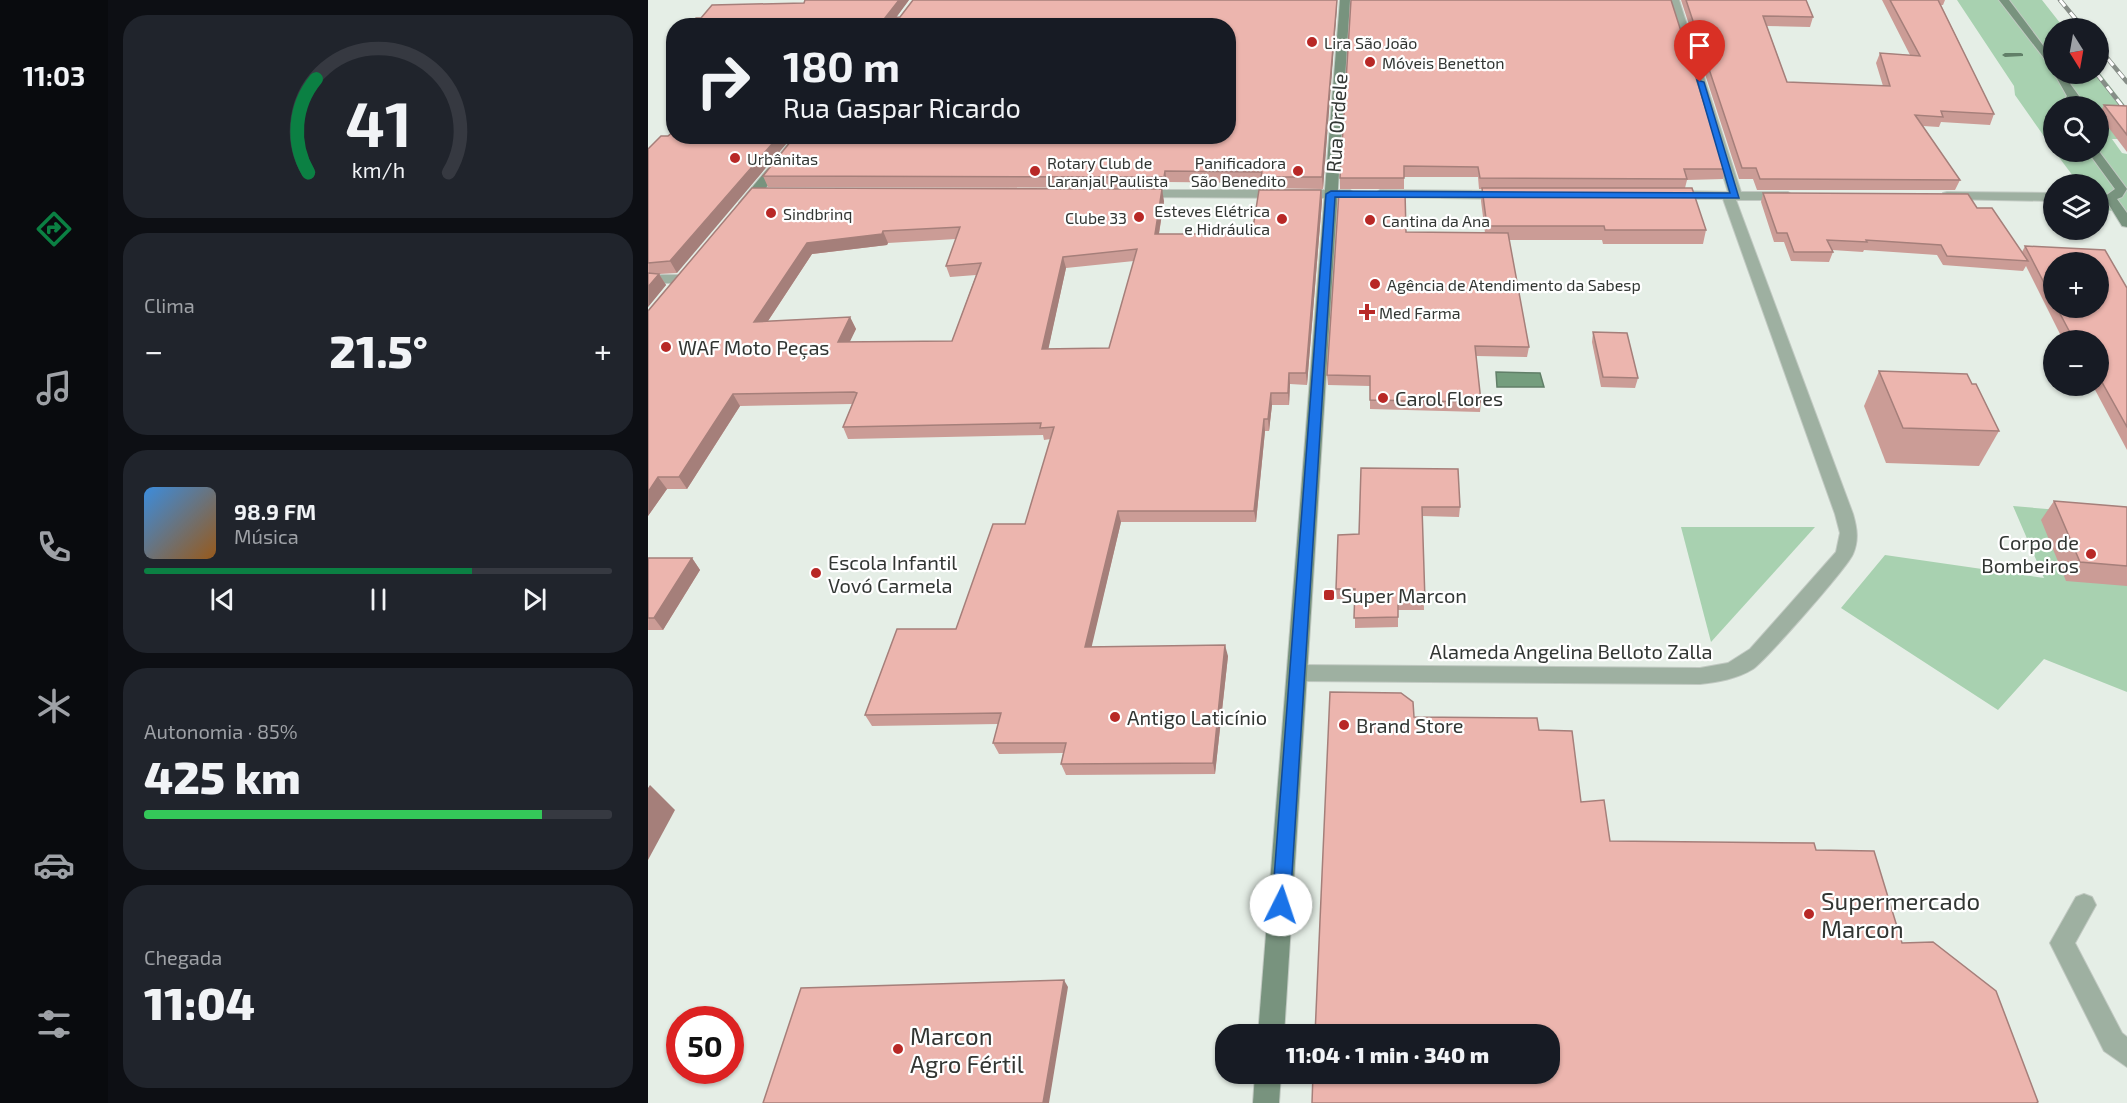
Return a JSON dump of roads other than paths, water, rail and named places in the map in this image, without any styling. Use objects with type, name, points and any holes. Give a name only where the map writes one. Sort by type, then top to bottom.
[{"type":"main road","name":"Rua Ordele","points":[[1272,1024],[1345,0]]},
{"type":"main road","points":[[2004,0],[2043,53]]},
{"type":"main road","points":[[733,219],[795,144]]},
{"type":"main road","points":[[2101,162],[2121,189],[2118,194],[2109,196]]},
{"type":"main road","points":[[2109,203],[2127,223]]},
{"type":"main road","points":[[668,295],[685,275]]},
{"type":"main road","points":[[1266,1103],[1267,1084]]},
{"type":"street","points":[[1336,0],[1345,0]]},
{"type":"street","name":"Alameda Angelina Belloto Zalla","points":[[1298,673],[1700,676],[1728,673],[1745,666],[1757,655],[1844,554],[1849,533],[1840,503],[1732,196],[1674,0]]},
{"type":"street","points":[[755,193],[774,193]]},
{"type":"street","points":[[1125,194],[1526,195]]},
{"type":"street","points":[[1657,195],[1807,196]]},
{"type":"street","points":[[1936,196],[2043,197]]},
{"type":"street","points":[[648,279],[685,275]]},
{"type":"street","points":[[2084,905],[2062,943],[2113,1042],[2127,1054]]},
{"type":"waterway","points":[[2005,55],[2021,55]]},
{"type":"railway","points":[[2060,0],[2075,18]]},
{"type":"railway","points":[[2109,60],[2127,82]]},
{"type":"railway","points":[[2105,84],[2127,112]]},
{"type":"place","name":"Lira São João","points":[[1312,42]]},
{"type":"place","name":"Móveis Benetton","points":[[1370,62]]},
{"type":"place","name":"Urbânitas","points":[[735,158]]},
{"type":"place","name":"Rotary Club de Laranjal Paulista","points":[[1035,171]]},
{"type":"place","name":"Panificadora São Benedito","points":[[1298,171]]},
{"type":"place","name":"Sindbrinq","points":[[771,213]]},
{"type":"place","name":"Clube 33","points":[[1139,217]]},
{"type":"place","name":"Esteves Elétrica e Hidráulica","points":[[1282,219]]},
{"type":"place","name":"Cantina da Ana","points":[[1370,220]]},
{"type":"place","name":"Agência de Atendimento da Sabesp","points":[[1375,284]]},
{"type":"place","name":"Med Farma","points":[[1367,312]]},
{"type":"place","name":"WAF Moto Peças","points":[[666,347]]},
{"type":"place","name":"Carol Flores","points":[[1383,398]]},
{"type":"place","name":"Corpo de Bombeiros","points":[[2091,554]]},
{"type":"place","name":"Escola Infantil Vovó Carmela","points":[[816,573]]},
{"type":"place","name":"Super Marcon","points":[[1329,595]]},
{"type":"place","name":"Antigo Laticínio","points":[[1115,717]]},
{"type":"place","name":"Brand Store","points":[[1344,725]]},
{"type":"place","name":"Supermercado Marcon","points":[[1809,914]]},
{"type":"place","name":"Marcon Agro Fértil","points":[[898,1049]]}]
